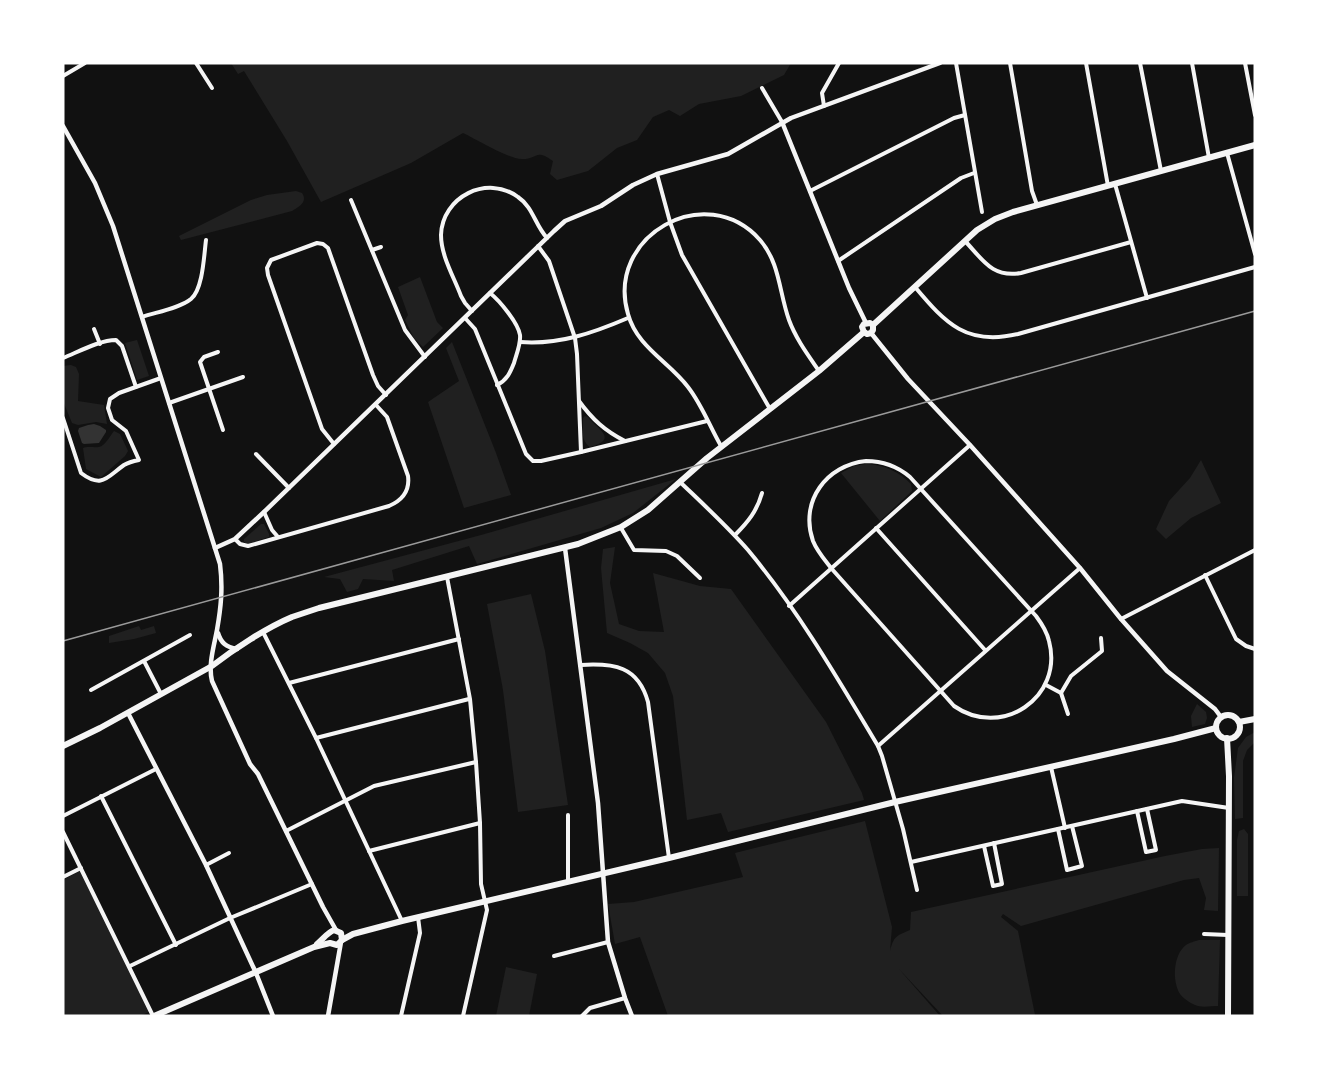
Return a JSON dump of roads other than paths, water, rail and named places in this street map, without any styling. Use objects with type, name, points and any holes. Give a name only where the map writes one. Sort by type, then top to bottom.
[{"type":"main road","points":[[63,746],[128,713],[263,632],[291,618],[319,608],[565,548],[590,541],[621,527],[648,510],[722,447],[873,330],[873,325],[977,230],[994,219],[1255,145]]},
{"type":"main road","points":[[867,333],[862,327],[866,323],[873,325]]},
{"type":"main road","points":[[1239,722],[1238,733],[1231,738],[1221,736],[1216,728],[1221,717],[1231,716],[1239,722],[1255,719]]},
{"type":"main road","points":[[154,1016],[314,947],[337,945],[352,934],[895,802],[1216,728]]},
{"type":"main road","points":[[1227,738],[1228,1016]]},
{"type":"main road","points":[[314,947],[333,932],[352,934]]},
{"type":"main road","points":[[333,932],[342,935],[341,941]]},
{"type":"main road","points":[[331,944],[327,939],[333,932]]},
{"type":"street","points":[[63,76],[85,63]]},
{"type":"street","points":[[196,63],[212,88]]},
{"type":"street","points":[[824,106],[822,93],[839,63]]},
{"type":"street","points":[[215,548],[235,539],[264,512],[565,221],[601,206],[633,185],[657,174],[728,154],[782,122],[940,63]]},
{"type":"street","points":[[956,63],[982,212]]},
{"type":"street","points":[[1010,63],[1032,191],[1037,205]]},
{"type":"street","points":[[1086,63],[1111,185],[1147,298]]},
{"type":"street","points":[[1140,63],[1161,172]]},
{"type":"street","points":[[1192,63],[1209,158]]},
{"type":"street","points":[[1245,63],[1255,114]]},
{"type":"street","points":[[762,88],[782,122],[855,304],[866,323]]},
{"type":"street","points":[[810,191],[954,118],[965,115]]},
{"type":"street","points":[[63,126],[85,164],[106,209],[126,263],[220,564],[222,589],[211,675],[215,687],[250,764],[258,774],[331,921],[333,932]]},
{"type":"street","points":[[1227,153],[1255,254]]},
{"type":"street","points":[[838,261],[961,178],[974,173]]},
{"type":"street","points":[[657,174],[682,255],[770,409]]},
{"type":"street","points":[[472,311],[461,296],[442,244],[444,219],[455,202],[464,195],[479,189],[506,190],[518,196],[527,205],[540,230],[547,238]]},
{"type":"street","points":[[351,200],[405,330],[425,357]]},
{"type":"street","points":[[722,447],[688,387],[645,345],[634,331],[628,318],[625,288],[631,261],[646,238],[660,227],[692,215],[711,215],[736,222],[759,239],[776,267],[792,328],[819,371]]},
{"type":"street","points":[[142,317],[178,306],[194,296],[199,284],[207,240]]},
{"type":"street","points":[[965,241],[990,267],[1009,274],[1021,273],[1131,242]]},
{"type":"street","points":[[334,444],[322,429],[267,272],[271,260],[317,243],[328,248],[373,375],[378,386],[386,395]]},
{"type":"street","points":[[538,246],[549,261],[575,338],[581,452]]},
{"type":"street","points":[[206,247],[214,248]]},
{"type":"street","points":[[372,250],[381,247]]},
{"type":"street","points":[[915,287],[937,313],[951,325],[973,335],[1007,336],[1255,267]]},
{"type":"street","points":[[490,293],[502,304],[520,335],[511,370],[506,379],[497,385]]},
{"type":"street","points":[[465,318],[475,329],[530,460],[536,462],[707,421]]},
{"type":"street","points":[[520,342],[575,338],[628,318]]},
{"type":"street","points":[[94,329],[100,344]]},
{"type":"street","points":[[867,333],[1080,568],[1167,671],[1215,709],[1221,717]]},
{"type":"street","points":[[63,358],[113,340],[120,342],[136,387]]},
{"type":"street","points":[[218,352],[204,357],[200,360],[200,364],[223,430]]},
{"type":"street","points":[[169,403],[243,377]]},
{"type":"street","points":[[63,418],[81,473],[95,481],[103,480],[126,464],[138,460],[126,431],[112,420],[108,404],[110,399],[115,394],[161,378]]},
{"type":"street","points":[[579,400],[599,424],[625,441]]},
{"type":"street","points":[[235,539],[245,546],[389,506],[403,498],[408,487],[408,476],[387,417],[376,405]]},
{"type":"street","points":[[789,606],[970,445]]},
{"type":"street","points":[[256,454],[289,488]]},
{"type":"street","points":[[859,462],[882,462],[891,465],[903,472],[920,488],[1043,626],[1051,649],[1052,666],[1046,685],[1036,699],[1025,708],[1005,716],[982,717],[961,710],[940,691],[831,568],[818,551],[811,534],[809,518],[816,493],[832,474],[844,466],[859,462]]},
{"type":"street","points":[[680,482],[735,535],[749,552],[834,673],[878,746],[917,890]]},
{"type":"street","points":[[735,535],[751,519],[759,506],[762,493]]},
{"type":"street","points":[[264,512],[272,530],[278,537]]},
{"type":"street","points":[[621,527],[634,550],[666,551],[677,556],[700,578]]},
{"type":"street","points":[[876,528],[985,650]]},
{"type":"street","points":[[565,548],[598,803],[608,942],[632,1016]]},
{"type":"street","points":[[1121,619],[1255,550]]},
{"type":"street","points":[[878,746],[1080,568]]},
{"type":"street","points":[[1205,575],[1236,639],[1255,649]]},
{"type":"street","points":[[447,577],[470,699],[480,823],[481,884],[487,910],[463,1016]]},
{"type":"street","points":[[217,630],[224,645],[237,649]]},
{"type":"street","points":[[263,632],[316,738],[402,921]]},
{"type":"street","points":[[91,690],[190,635]]},
{"type":"street","points":[[1061,693],[1071,676],[1102,651],[1101,638]]},
{"type":"street","points":[[289,683],[459,639]]},
{"type":"street","points":[[144,661],[161,694]]},
{"type":"street","points":[[581,665],[610,664],[624,669],[645,691],[669,858]]},
{"type":"street","points":[[1046,685],[1061,693],[1068,714]]},
{"type":"street","points":[[316,738],[470,699]]},
{"type":"street","points":[[128,713],[206,865],[256,973],[273,1016]]},
{"type":"street","points":[[286,831],[374,786],[476,762]]},
{"type":"street","points":[[1051,767],[1065,828]]},
{"type":"street","points":[[63,816],[156,769]]},
{"type":"street","points":[[102,796],[176,945]]},
{"type":"street","points":[[911,862],[1182,801],[1229,808]]},
{"type":"street","points":[[1137,811],[1146,852],[1156,850],[1147,809]]},
{"type":"street","points":[[568,815],[568,882]]},
{"type":"street","points":[[369,851],[480,823]]},
{"type":"street","points":[[1058,829],[1067,870],[1082,866],[1072,826]]},
{"type":"street","points":[[63,832],[154,1016]]},
{"type":"street","points":[[984,846],[993,886],[1002,884],[994,843]]},
{"type":"street","points":[[206,865],[229,854]]},
{"type":"street","points":[[63,877],[81,868]]},
{"type":"street","points":[[130,966],[230,918],[312,883]]},
{"type":"street","points":[[401,1016],[420,933],[418,917]]},
{"type":"street","points":[[1204,934],[1228,935]]},
{"type":"street","points":[[328,1016],[341,941]]},
{"type":"street","points":[[554,956],[608,942]]},
{"type":"street","points":[[331,944],[337,957]]},
{"type":"street","points":[[582,1016],[590,1008],[625,998]]},
{"type":"tram line","points":[[63,641],[1255,311]]}]
